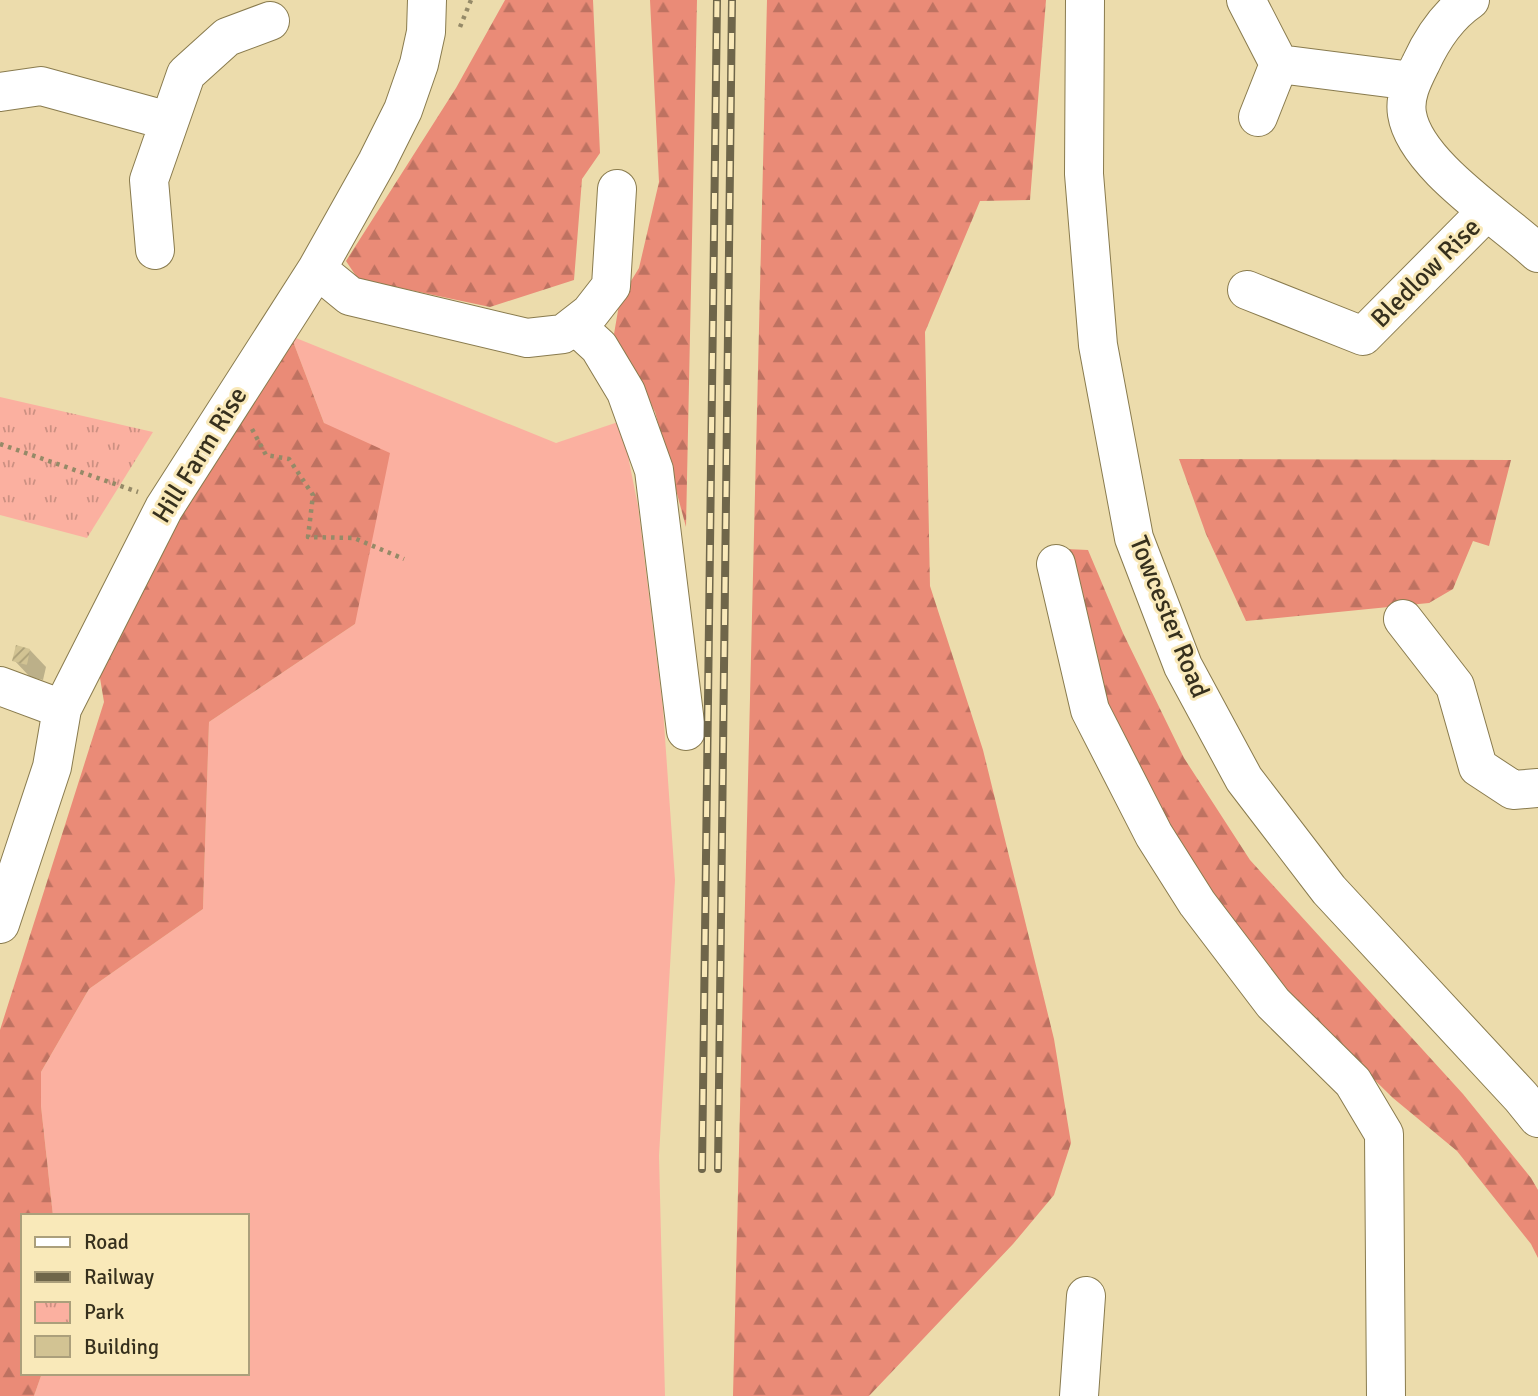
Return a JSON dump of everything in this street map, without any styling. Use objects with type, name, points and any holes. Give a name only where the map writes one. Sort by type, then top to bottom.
[{"type":"street","name":"Hill Farm Rise","points":[[0,924],[52,767],[62,709],[164,508],[317,269],[377,162],[403,110],[419,64],[426,32],[428,0]]},
{"type":"street","name":"Towcester Road","points":[[1086,0],[1084,174],[1098,345],[1134,538],[1183,666],[1244,779],[1329,890],[1538,1118]]},
{"type":"street","points":[[1247,0],[1279,64],[1258,117]]},
{"type":"street","points":[[1470,0],[1444,24],[1426,52],[1412,81],[1407,99],[1407,116],[1420,143],[1437,166],[1538,253]]},
{"type":"street","points":[[155,250],[149,180],[186,74],[227,37],[270,21]]},
{"type":"street","points":[[1279,64],[1412,81]]},
{"type":"street","points":[[0,92],[41,86],[169,121]]},
{"type":"street","points":[[317,269],[350,296],[527,338],[563,334],[590,313],[611,286],[617,189]]},
{"type":"street","name":"Bledlow Rise","points":[[1248,290],[1363,336],[1487,211]]},
{"type":"street","points":[[575,325],[599,347],[626,392],[654,470],[686,731]]},
{"type":"street","points":[[1056,564],[1090,710],[1154,835],[1197,903],[1273,1003],[1353,1082],[1384,1134],[1386,1396]]},
{"type":"street","points":[[1403,619],[1455,686],[1478,766],[1513,790],[1538,788]]},
{"type":"street","points":[[0,686],[62,709]]},
{"type":"street","points":[[1079,1396],[1086,1296]]},
{"type":"path","points":[[228,408],[250,424],[266,455],[289,459],[313,495],[308,537],[354,538],[404,559]]},
{"type":"path","points":[[0,444],[59,467],[139,492]]},
{"type":"green space","points":[[505,0],[593,0],[600,153],[582,179],[574,280],[490,307],[358,279],[346,261],[456,88]]},
{"type":"green space","points":[[650,0],[697,0],[686,527],[655,412],[614,334],[620,299],[639,268],[659,182]]},
{"type":"green space","points":[[767,0],[1046,0],[1030,200],[980,201],[925,332],[930,586],[983,750],[1054,1039],[1071,1143],[1054,1195],[1013,1244],[869,1396],[733,1396]]},
{"type":"green space","points":[[291,336],[556,443],[621,421],[638,506],[663,709],[675,880],[659,1156],[665,1396],[34,1396],[41,1375],[248,1375],[248,1214],[53,1214],[41,1106],[41,1072],[89,989],[203,909],[209,722],[355,624],[324,423]]},
{"type":"green space","points":[[291,336],[324,423],[390,453],[355,624],[209,722],[203,909],[89,989],[41,1072],[41,1106],[53,1214],[21,1214],[21,1375],[41,1375],[34,1396],[0,1396],[0,1030],[104,702],[99,672],[184,510]]},
{"type":"green space","points":[[0,397],[153,432],[87,538],[0,515]]},
{"type":"green space","points":[[1179,459],[1511,460],[1489,546],[1473,541],[1453,589],[1429,603],[1246,621],[1206,534]]},
{"type":"green space","points":[[1066,549],[1088,550],[1123,633],[1184,758],[1250,860],[1463,1094],[1531,1178],[1538,1190],[1538,1258],[1531,1244],[1457,1151],[1393,1098],[1299,1006],[1183,856],[1101,692]]},
{"type":"building","points":[[16,645],[30,649],[27,665],[12,661]]},
{"type":"railway","points":[[702,1169],[717,0]]},
{"type":"railway","points":[[718,1169],[732,0]]}]
